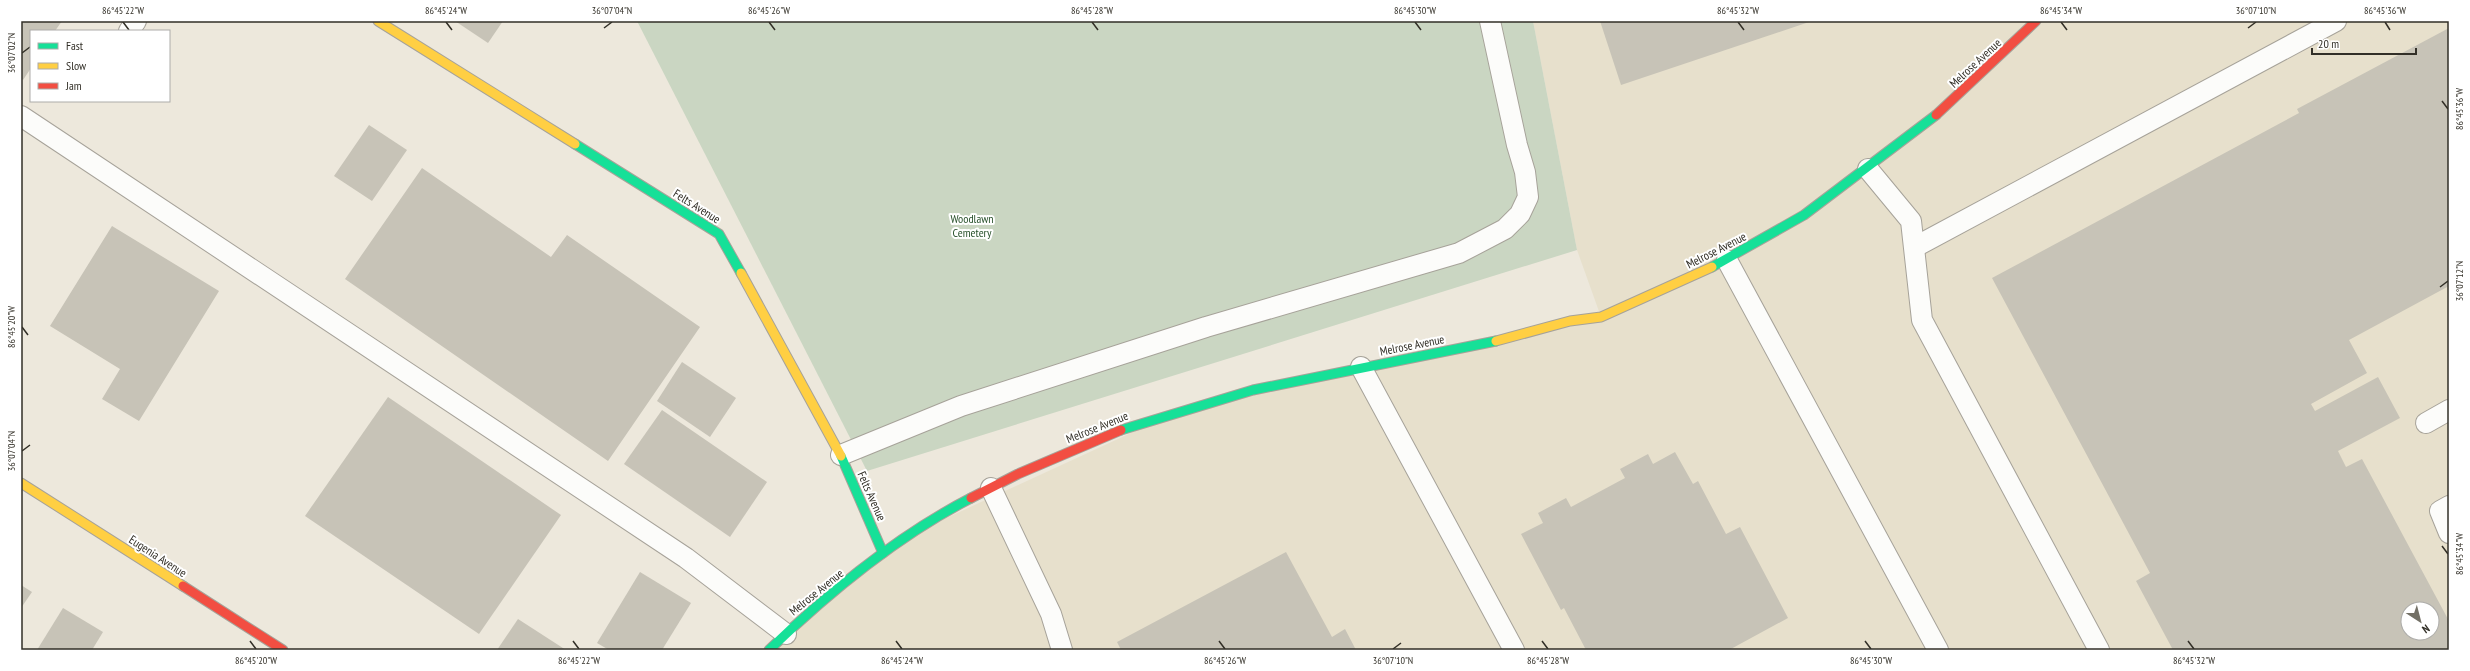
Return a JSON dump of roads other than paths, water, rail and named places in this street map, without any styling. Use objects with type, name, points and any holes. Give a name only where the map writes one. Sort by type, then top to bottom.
[{"type":"street","name":"Felts Avenue","points":[[378,21],[719,234],[841,455],[883,553]]},
{"type":"street","name":"Melrose Avenue","points":[[769,650],[883,553],[950,509],[991,488],[1113,432],[1182,409],[1253,390],[1507,338],[1570,321],[1602,318],[1727,260],[1804,215],[1931,120],[2036,21]]},
{"type":"street","name":"Eugenia Avenue","points":[[21,483],[283,650]]},
{"type":"lane","points":[[130,30],[136,21]]},
{"type":"lane","points":[[841,455],[961,406],[1206,327],[1459,253],[1505,229],[1520,214],[1528,197],[1525,172],[1517,145],[1490,21]]},
{"type":"lane","points":[[1915,247],[2336,21]]},
{"type":"lane","points":[[21,116],[686,558],[786,634]]},
{"type":"lane","points":[[1868,168],[1911,221],[1922,320],[2099,650]]},
{"type":"lane","points":[[1727,260],[1938,650]]},
{"type":"lane","points":[[1361,368],[1514,650]]},
{"type":"lane","points":[[2426,423],[2449,410]]},
{"type":"lane","points":[[991,488],[1051,614],[1062,650]]},
{"type":"lane","points":[[2449,506],[2440,511],[2449,533]]},
{"type":"park label","name":"Woodlawn Cemetery","points":[[972,225]]}]
